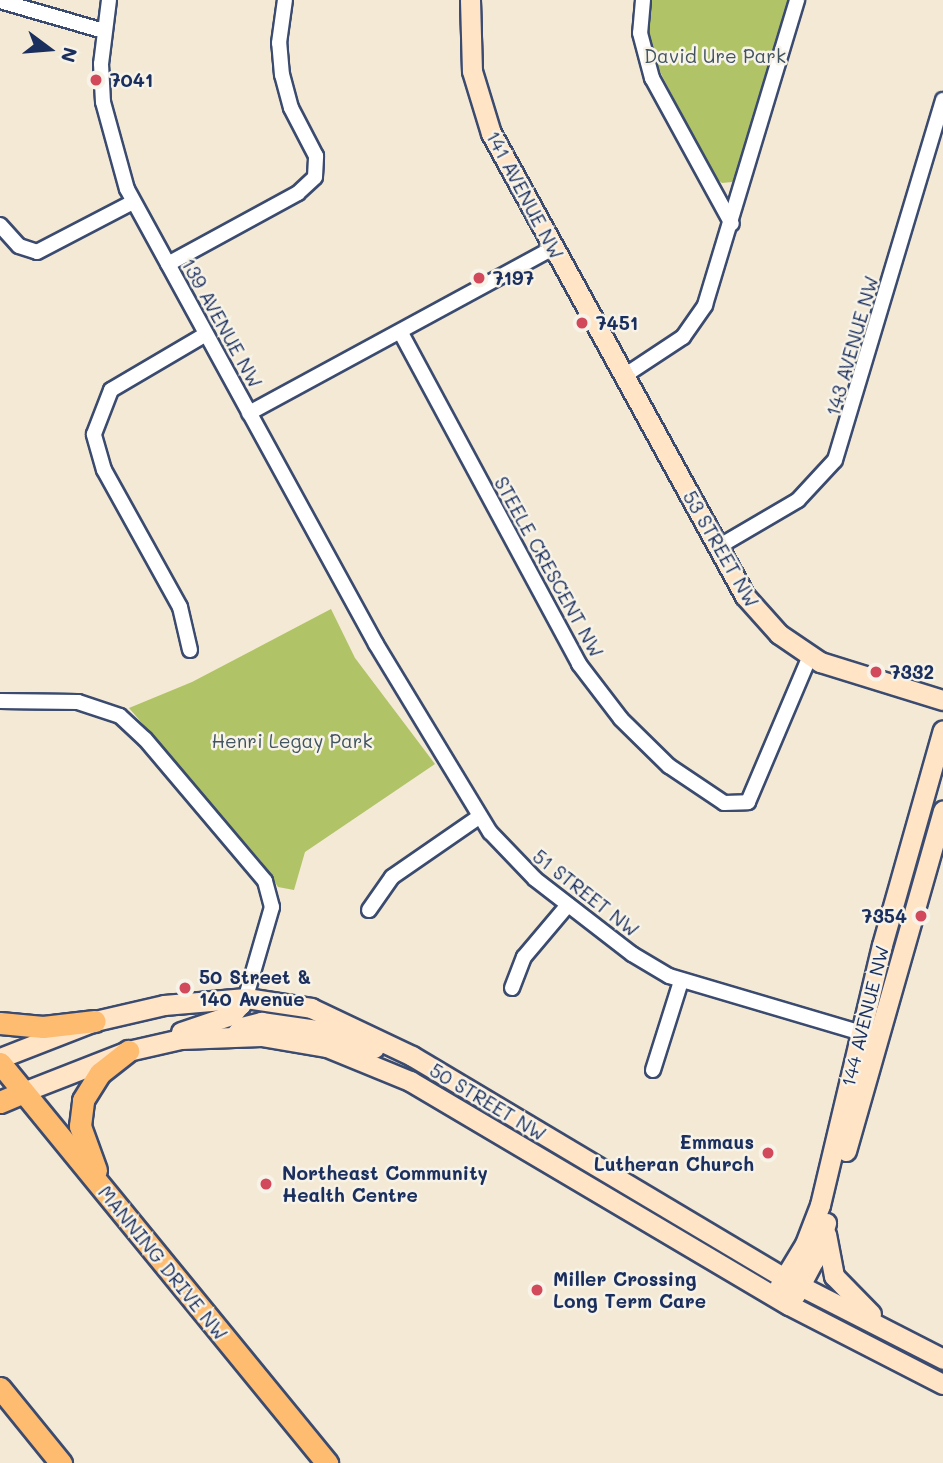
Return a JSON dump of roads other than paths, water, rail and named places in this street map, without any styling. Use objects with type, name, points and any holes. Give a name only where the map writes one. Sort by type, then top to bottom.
[{"type":"main road","name":"141 AVENUE NW","points":[[470,0],[470,55],[484,116],[624,376]]},
{"type":"main road","name":"53 STREET NW","points":[[624,376],[752,606],[779,634],[810,656],[845,672],[943,700]]},
{"type":"main road","name":"144 AVENUE NW","points":[[781,1300],[827,1219],[943,730]]},
{"type":"main road","name":"144 AVENUE NW","points":[[792,1282],[820,1205],[869,1036],[943,811]]},
{"type":"main road","name":"50 STREET NW","points":[[0,1058],[95,1021],[163,1005],[246,998],[310,1008],[416,1058],[792,1282],[943,1359]]},
{"type":"main road","points":[[105,1192],[82,1136],[81,1107],[93,1080],[132,1049],[231,1015],[246,998]]},
{"type":"main road","points":[[0,1023],[43,1027],[95,1021]]},
{"type":"main road","points":[[235,1035],[242,1027],[256,1022],[305,1027],[416,1058]]},
{"type":"main road","name":"50 STREET NW","points":[[0,1102],[132,1049],[235,1035],[305,1041],[383,1068],[781,1300],[943,1384]]},
{"type":"main road","name":"MANNING DRIVE NW","points":[[0,1063],[327,1463]]},
{"type":"main road","points":[[827,1219],[827,1251],[835,1276],[859,1305],[911,1343]]},
{"type":"main road","points":[[0,1388],[61,1463]]},
{"type":"street","name":"139 AVENUE NW","points":[[109,0],[104,31],[103,102],[114,153],[133,202],[376,644]]},
{"type":"street","points":[[168,264],[298,193],[315,177],[316,156],[291,108],[282,75],[279,43],[285,0]]},
{"type":"street","points":[[643,0],[640,33],[649,70],[732,224]]},
{"type":"street","points":[[624,376],[692,328],[712,289],[797,0]]},
{"type":"street","points":[[0,1],[104,31]]},
{"type":"street","name":"143 AVENUE NW","points":[[718,547],[798,500],[835,460],[943,100]]},
{"type":"street","points":[[0,225],[30,252],[48,248],[133,202]]},
{"type":"street","points":[[249,413],[401,333],[553,248]]},
{"type":"street","name":"STEELE CRESCENT NW","points":[[401,333],[579,664],[621,719],[669,766],[724,803],[748,802],[810,656]]},
{"type":"street","points":[[190,650],[180,607],[104,470],[95,444],[95,425],[111,390],[206,334]]},
{"type":"street","name":"51 STREET NW","points":[[376,644],[479,817],[515,862],[568,905],[632,954],[681,981],[869,1036]]},
{"type":"street","points":[[0,701],[93,705],[120,716],[145,739],[265,881],[272,899],[235,1035]]},
{"type":"street","points":[[369,910],[392,877],[479,817]]},
{"type":"street","points":[[512,988],[524,957],[568,905]]},
{"type":"street","points":[[653,1070],[681,981]]},
{"type":"place","name":"7041","points":[[96,80]]},
{"type":"place","name":"7197","points":[[479,278]]},
{"type":"place","name":"7451","points":[[582,323]]},
{"type":"place","name":"7332","points":[[876,672]]},
{"type":"place","name":"7354","points":[[921,916]]},
{"type":"place","name":"50 Street & 140 Avenue","points":[[185,988]]},
{"type":"place","name":"Emmaus Lutheran Church","points":[[768,1153]]},
{"type":"place","name":"Northeast Community Health Centre","points":[[266,1184]]},
{"type":"place","name":"Miller Crossing Long Term Care","points":[[537,1290]]},
{"type":"park label","name":"David Ure Park","points":[[715,56]]},
{"type":"park label","name":"Henri Legay Park","points":[[292,741]]}]
